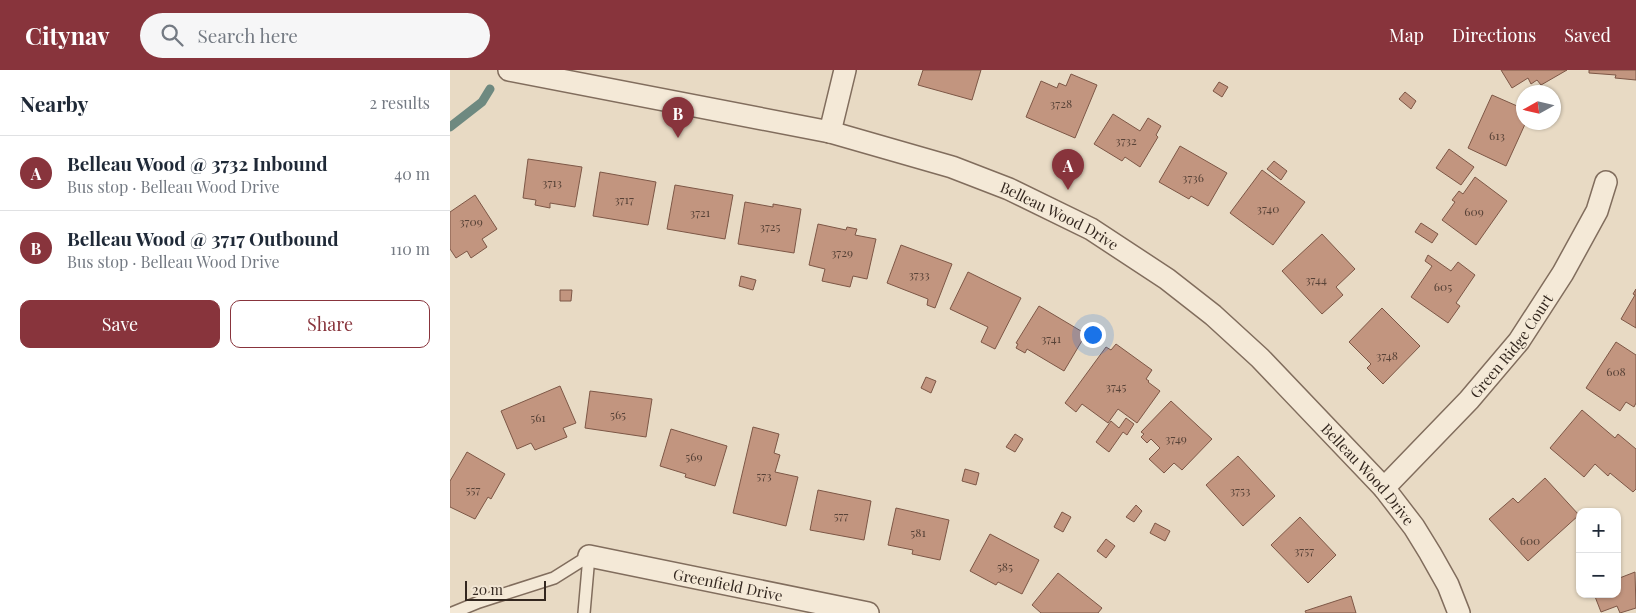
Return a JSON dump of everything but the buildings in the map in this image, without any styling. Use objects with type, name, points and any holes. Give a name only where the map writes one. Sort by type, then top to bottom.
[{"type":"street","name":"Belleau Wood Drive","points":[[509,70],[830,132],[952,168],[1000,186],[1099,234],[1167,279],[1213,315],[1260,358],[1384,488],[1414,527],[1430,553],[1448,585],[1459,613]]},
{"type":"street","points":[[830,132],[845,70]]},
{"type":"street","name":"Green Ridge Court","points":[[1384,488],[1469,400],[1519,341],[1563,273],[1597,211],[1606,182]]},
{"type":"street","name":"Greenfield Drive","points":[[589,556],[868,613]]},
{"type":"lane","points":[[452,613],[479,602],[554,578],[589,556]]},
{"type":"lane","points":[[584,613],[589,556]]},
{"type":"waterway","points":[[450,127],[482,102],[490,89]]},
{"type":"place","name":"Belleau Wood @ 3717 Outbound","points":[[678,138]]},
{"type":"place","name":"Belleau Wood @ 3732 Inbound","points":[[1068,190]]}]
